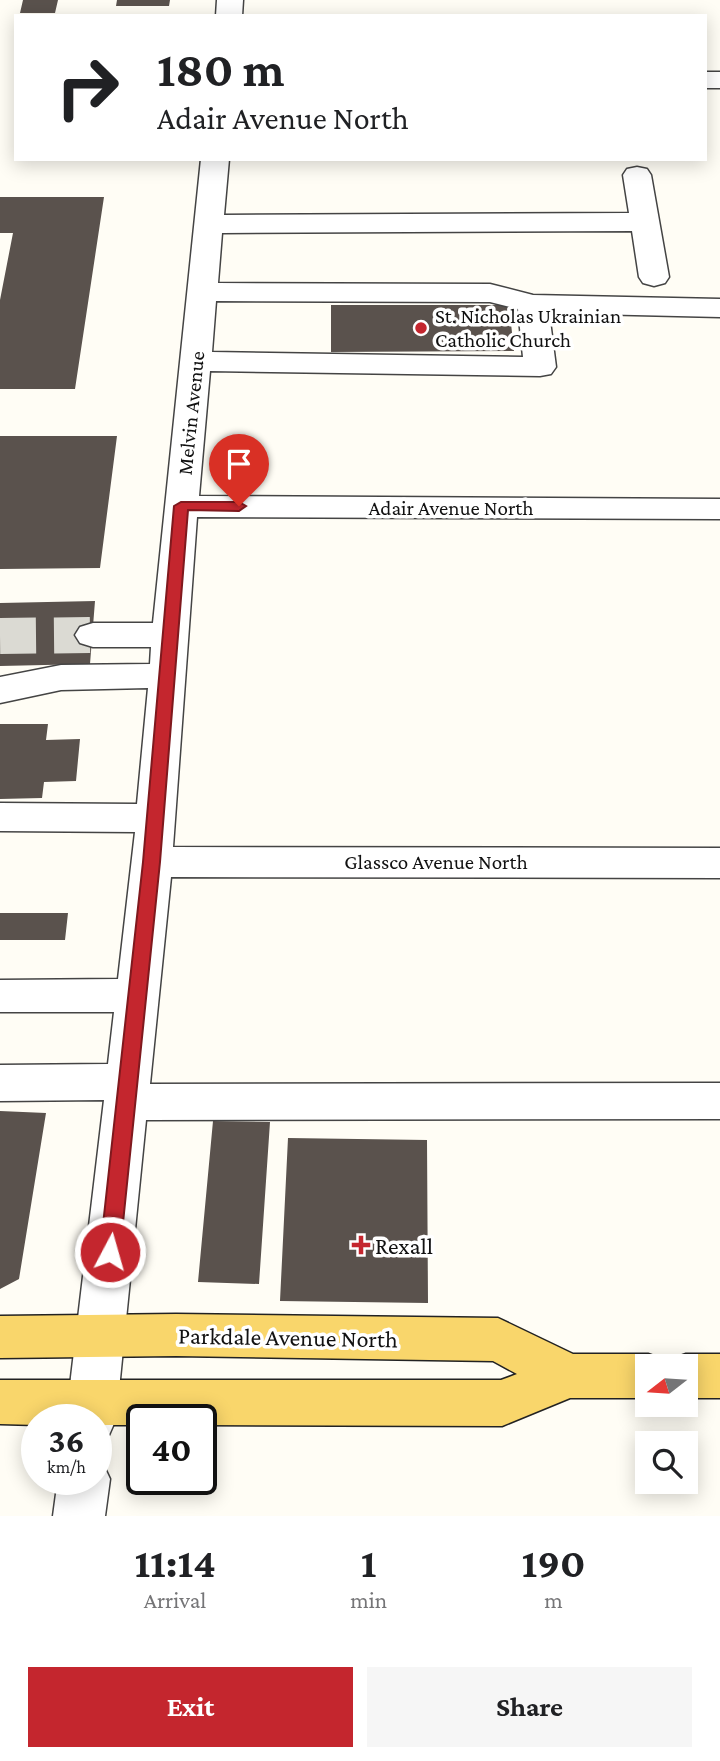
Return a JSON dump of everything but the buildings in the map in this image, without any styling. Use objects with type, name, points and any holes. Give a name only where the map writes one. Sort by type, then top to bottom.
[{"type":"main road","name":"Parkdale Avenue North","points":[[0,1336],[176,1335],[498,1340],[568,1376]]},
{"type":"main road","name":"Parkdale Avenue North","points":[[112,1411],[502,1403],[568,1376],[635,1376]]},
{"type":"main road","points":[[698,1376],[720,1376]]},
{"type":"main road","name":"Parkdale Avenue North","points":[[0,1402],[21,1404]]},
{"type":"street","name":"Melvin Avenue","points":[[92,1404],[152,862],[181,506],[215,161]]},
{"type":"street","points":[[637,175],[654,277]]},
{"type":"street","points":[[210,224],[645,222]]},
{"type":"street","points":[[203,292],[490,293],[533,304],[720,308]]},
{"type":"street","points":[[196,361],[540,367],[533,304]]},
{"type":"street","name":"Adair Avenue North","points":[[181,506],[720,509]]},
{"type":"street","points":[[93,635],[170,635]]},
{"type":"street","points":[[0,690],[25,681],[54,678],[167,676]]},
{"type":"street","points":[[0,817],[155,818]]},
{"type":"street","name":"Glassco Avenue North","points":[[152,862],[720,863]]},
{"type":"street","points":[[0,996],[137,995]]},
{"type":"street","points":[[0,1083],[126,1092],[720,1101]]},
{"type":"street","points":[[79,1516],[82,1495]]},
{"type":"tunnel","points":[[0,636],[93,635]]},
{"type":"place","name":"St. Nicholas Ukrainian Catholic Church","points":[[421,328]]},
{"type":"place","name":"Rexall","points":[[361,1245]]},
{"type":"route","points":[[110,1252],[152,862],[181,506],[239,506]]}]
